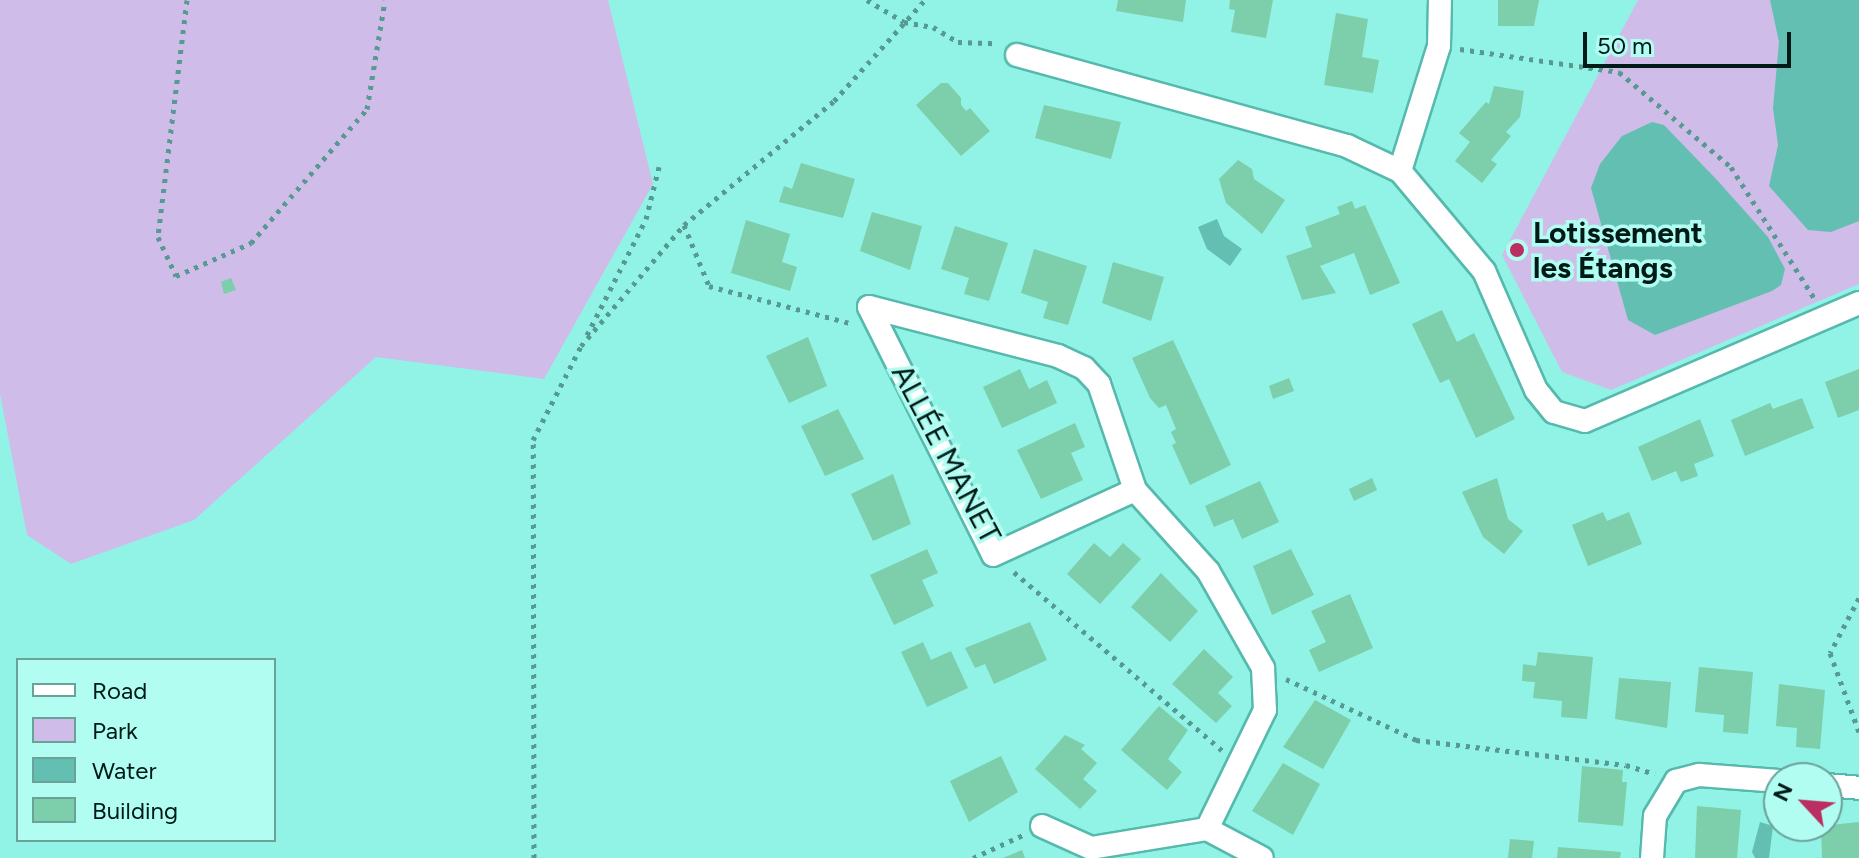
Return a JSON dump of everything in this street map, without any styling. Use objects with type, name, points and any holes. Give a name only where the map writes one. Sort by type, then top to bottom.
[{"type":"street","points":[[1400,171],[1439,46],[1440,0]]},
{"type":"street","points":[[1017,55],[1347,146],[1400,171],[1484,271],[1536,390],[1554,412],[1585,421],[1859,303]]},
{"type":"street","name":"ALLÉE MANET","points":[[869,307],[1058,356],[1084,368],[1099,384],[1135,490],[993,555],[882,332],[869,307]]},
{"type":"street","points":[[1135,490],[1208,571],[1263,668],[1265,710],[1207,829]]},
{"type":"street","points":[[1652,858],[1655,816],[1676,781],[1699,775],[1763,780]]},
{"type":"street","points":[[1042,826],[1091,848],[1207,829],[1262,858]]},
{"type":"path","points":[[187,0],[158,237],[176,276],[251,243],[367,109],[385,0]]},
{"type":"path","points":[[867,0],[904,22],[933,27],[958,42],[997,43],[1017,55]]},
{"type":"path","points":[[581,346],[684,225],[834,101],[925,0]]},
{"type":"path","points":[[1439,46],[1619,72],[1731,167],[1826,317]]},
{"type":"path","points":[[534,858],[533,440],[646,219],[659,167]]},
{"type":"path","points":[[684,225],[709,286],[882,332]]},
{"type":"path","points":[[993,555],[1238,764]]},
{"type":"path","points":[[1859,598],[1830,653],[1859,732]]},
{"type":"path","points":[[1263,668],[1416,740],[1626,765],[1676,781]]},
{"type":"path","points":[[973,858],[1042,826]]},
{"type":"green space","points":[[0,0],[608,0],[653,184],[544,379],[376,357],[194,520],[71,564],[27,535],[0,394]]},
{"type":"green space","points":[[1638,0],[1859,0],[1859,284],[1611,390],[1562,372],[1502,255]]},
{"type":"water","points":[[1770,0],[1859,0],[1859,221],[1831,232],[1808,230],[1769,186],[1778,145],[1773,108],[1779,42]]},
{"type":"water","points":[[1652,122],[1664,125],[1717,180],[1768,237],[1785,269],[1781,285],[1772,291],[1655,335],[1628,320],[1591,188],[1600,164],[1622,136]]},
{"type":"water","points":[[1217,219],[1224,236],[1242,249],[1230,266],[1207,249],[1198,227]]},
{"type":"water","points":[[1760,822],[1763,823],[1763,842],[1771,842],[1769,858],[1755,858],[1752,852]]},
{"type":"building","points":[[1118,0],[1186,0],[1183,22],[1116,11]]},
{"type":"building","points":[[1230,0],[1273,0],[1266,38],[1231,32],[1235,10],[1229,9]]},
{"type":"building","points":[[1498,0],[1539,0],[1534,26],[1498,26]]},
{"type":"building","points":[[1336,13],[1368,19],[1362,57],[1379,60],[1373,93],[1324,85]]},
{"type":"building","points":[[941,83],[948,83],[961,98],[961,105],[966,111],[970,108],[990,131],[961,156],[916,105]]},
{"type":"building","points":[[1494,86],[1524,91],[1520,117],[1506,132],[1511,136],[1491,160],[1497,164],[1482,183],[1455,161],[1470,142],[1459,133],[1486,102],[1489,104]]},
{"type":"building","points":[[1044,105],[1121,122],[1111,159],[1035,138]]},
{"type":"building","points":[[1238,160],[1252,169],[1254,179],[1285,200],[1262,234],[1226,203],[1219,179]]},
{"type":"building","points":[[801,163],[855,179],[843,218],[779,202],[784,186],[792,189]]},
{"type":"building","points":[[1352,201],[1355,209],[1365,205],[1400,283],[1370,295],[1354,253],[1320,266],[1336,293],[1302,300],[1286,256],[1312,247],[1305,227],[1340,214],[1337,207]]},
{"type":"building","points":[[872,212],[922,226],[910,270],[860,251]]},
{"type":"building","points":[[746,220],[790,234],[782,262],[797,267],[790,291],[731,273]]},
{"type":"building","points":[[955,226],[1008,243],[989,301],[964,294],[969,278],[941,269]]},
{"type":"building","name":"Lotissement les Étangs","points":[[1516,241],[1524,254],[1517,259],[1509,246]]},
{"type":"building","points":[[1034,249],[1087,266],[1068,325],[1043,318],[1048,302],[1021,293]]},
{"type":"building","points":[[1113,262],[1164,277],[1151,321],[1102,303]]},
{"type":"building","points":[[231,278],[236,290],[224,294],[221,282]]},
{"type":"building","points":[[1442,310],[1457,342],[1474,333],[1515,419],[1476,438],[1449,379],[1440,383],[1412,324]]},
{"type":"building","points":[[808,337],[827,386],[789,403],[766,356]]},
{"type":"building","points":[[1173,340],[1231,465],[1190,485],[1172,445],[1176,443],[1171,432],[1176,429],[1166,405],[1159,408],[1150,398],[1132,358]]},
{"type":"building","points":[[1020,369],[1029,389],[1047,380],[1057,403],[1002,428],[983,387]]},
{"type":"building","points":[[1859,369],[1859,410],[1838,418],[1825,382]]},
{"type":"building","points":[[1289,378],[1294,391],[1273,399],[1269,386]]},
{"type":"building","points":[[1802,398],[1814,428],[1745,456],[1731,420],[1770,403],[1773,409]]},
{"type":"building","points":[[838,409],[864,459],[825,476],[801,426]]},
{"type":"building","points":[[1700,419],[1714,456],[1694,464],[1698,476],[1681,482],[1676,471],[1652,481],[1638,447]]},
{"type":"building","points":[[1075,423],[1085,447],[1071,453],[1083,480],[1041,499],[1017,450]]},
{"type":"building","points":[[893,474],[911,524],[873,541],[851,494]]},
{"type":"building","points":[[1372,478],[1377,490],[1354,501],[1349,489]]},
{"type":"building","points":[[1497,478],[1508,519],[1523,531],[1504,554],[1483,537],[1462,492]]},
{"type":"building","points":[[1260,481],[1279,522],[1242,539],[1233,519],[1214,527],[1205,506]]},
{"type":"building","points":[[1603,512],[1607,521],[1629,512],[1642,544],[1588,566],[1572,525]]},
{"type":"building","points":[[1094,543],[1110,557],[1123,543],[1141,559],[1100,604],[1067,574]]},
{"type":"building","points":[[927,549],[938,573],[922,580],[934,606],[894,625],[870,575]]},
{"type":"building","points":[[1291,549],[1314,595],[1272,615],[1253,566]]},
{"type":"building","points":[[1161,573],[1198,611],[1170,642],[1131,607]]},
{"type":"building","points":[[1350,594],[1373,648],[1319,672],[1309,650],[1326,642],[1311,611]]},
{"type":"building","points":[[1030,622],[1047,660],[994,684],[985,664],[975,668],[965,648]]},
{"type":"building","points":[[923,642],[931,660],[951,651],[968,688],[927,707],[901,652]]},
{"type":"building","points":[[1204,649],[1233,677],[1218,693],[1232,706],[1216,723],[1172,684]]},
{"type":"building","points":[[1538,652],[1593,657],[1587,719],[1561,717],[1562,701],[1533,698],[1535,682],[1522,681],[1523,664],[1536,666]]},
{"type":"building","points":[[1699,667],[1753,672],[1748,734],[1723,732],[1724,715],[1695,712]]},
{"type":"building","points":[[1619,678],[1671,682],[1667,728],[1615,719]]},
{"type":"building","points":[[1779,684],[1825,690],[1820,749],[1796,747],[1797,728],[1776,726]]},
{"type":"building","points":[[1315,700],[1351,720],[1323,769],[1283,747]]},
{"type":"building","points":[[1159,706],[1188,730],[1168,759],[1182,772],[1167,790],[1121,750]]},
{"type":"building","points":[[1065,735],[1085,745],[1081,749],[1097,763],[1083,779],[1097,791],[1080,809],[1035,769]]},
{"type":"building","points":[[1001,756],[1018,792],[969,822],[950,781]]},
{"type":"building","points":[[1283,763],[1320,784],[1293,835],[1252,811]]},
{"type":"building","points":[[1582,766],[1623,770],[1622,782],[1627,782],[1623,826],[1578,822]]},
{"type":"building","points":[[1697,806],[1741,810],[1737,858],[1695,858]]},
{"type":"building","points":[[1859,822],[1859,858],[1822,858],[1822,842],[1843,842],[1843,824]]},
{"type":"building","points":[[1510,839],[1534,841],[1532,858],[1508,858]]},
{"type":"building","points":[[1558,847],[1621,852],[1620,858],[1557,858]]},
{"type":"building","points":[[1022,850],[1025,858],[1003,858]]},
{"type":"place","name":"Lotissement les Étangs","points":[[1517,250]]}]
